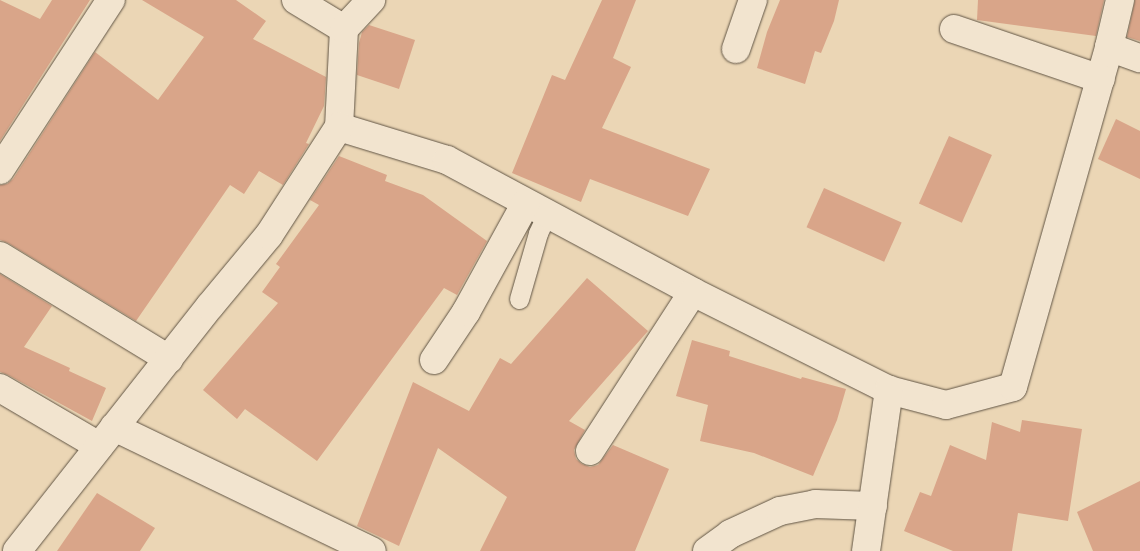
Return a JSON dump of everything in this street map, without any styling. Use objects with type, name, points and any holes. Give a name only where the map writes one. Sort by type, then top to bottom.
[{"type":"street","points":[[0,170],[111,0]]},
{"type":"street","points":[[296,0],[344,29]]},
{"type":"street","points":[[17,551],[106,437],[269,236],[339,126],[344,29],[371,0]]},
{"type":"street","points":[[736,49],[752,0]]},
{"type":"street","points":[[339,126],[447,160],[693,292],[889,390],[946,405],[1013,387],[1110,47],[1120,0]]},
{"type":"street","points":[[954,29],[1100,79]]},
{"type":"street","points":[[1110,47],[1140,58]]},
{"type":"street","points":[[434,360],[537,208]]},
{"type":"street","points":[[0,256],[169,359]]},
{"type":"street","points":[[590,451],[693,292]]},
{"type":"street","points":[[0,388],[106,437],[372,551]]},
{"type":"street","points":[[866,551],[889,390]]},
{"type":"street","points":[[708,551],[730,534],[780,511],[816,504],[873,506]]},
{"type":"lane","points":[[519,300],[538,233],[537,208]]},
{"type":"building","points":[[0,0],[40,19],[52,0],[90,0],[0,141]]},
{"type":"building","points":[[142,0],[236,0],[266,21],[253,39],[326,77],[324,106],[306,143],[309,144],[283,185],[259,171],[244,194],[230,185],[136,321],[8,243],[0,240],[0,185],[7,184],[13,179],[95,52],[158,100],[204,37]]},
{"type":"building","points":[[602,0],[636,0],[613,58],[631,67],[602,128],[710,169],[688,216],[590,179],[581,202],[512,173],[552,75],[565,80]]},
{"type":"building","points":[[780,0],[839,0],[834,21],[821,53],[815,51],[805,84],[757,68],[767,32]]},
{"type":"building","points":[[978,0],[1104,0],[1096,36],[977,20]]},
{"type":"building","points":[[1135,0],[1140,0],[1140,41],[1127,37]]},
{"type":"building","points":[[369,25],[415,40],[399,89],[357,75],[359,43],[362,32]]},
{"type":"building","points":[[1116,119],[1140,131],[1140,179],[1098,159]]},
{"type":"building","points":[[949,136],[992,155],[962,223],[919,204]]},
{"type":"building","points":[[339,156],[387,175],[385,181],[423,195],[487,241],[457,295],[444,288],[317,461],[245,409],[237,419],[203,390],[278,303],[262,292],[280,267],[276,264],[319,205],[310,200]]},
{"type":"building","points":[[824,188],[902,223],[884,262],[807,227]]},
{"type":"building","points":[[0,274],[52,306],[24,347],[70,368],[69,371],[106,388],[92,421],[0,372]]},
{"type":"building","points":[[587,278],[648,331],[569,421],[585,430],[574,450],[576,459],[582,464],[590,467],[598,465],[613,445],[669,469],[635,551],[480,551],[507,497],[438,448],[399,546],[357,526],[413,382],[469,411],[500,358],[511,364]]},
{"type":"building","points":[[692,340],[730,351],[729,356],[801,379],[802,377],[846,389],[837,420],[813,476],[754,453],[700,441],[708,405],[676,396]]},
{"type":"building","points":[[1022,420],[1082,429],[1068,521],[1018,513],[1012,551],[953,551],[904,531],[920,492],[931,496],[950,445],[986,460],[992,422],[1020,432]]},
{"type":"building","points":[[1140,481],[1140,551],[1093,551],[1077,512]]},
{"type":"building","points":[[97,493],[155,528],[140,551],[57,551]]}]
